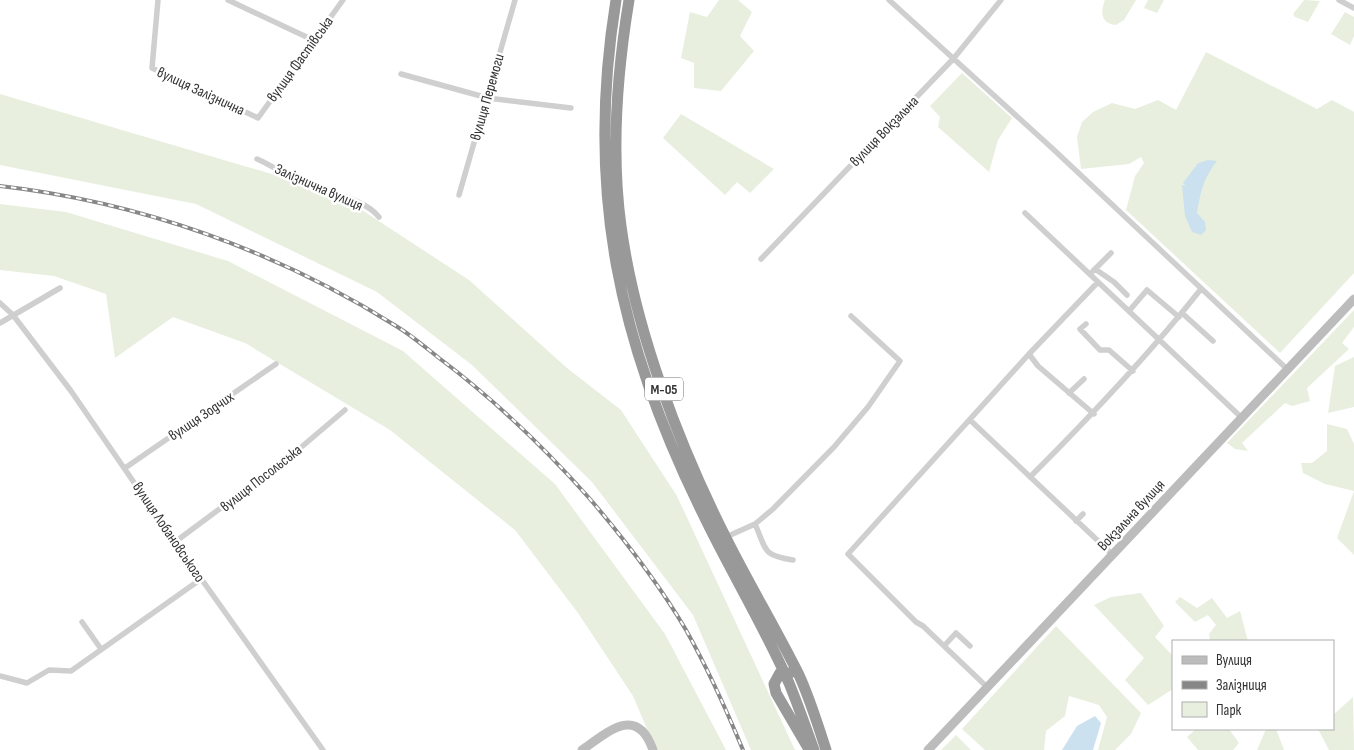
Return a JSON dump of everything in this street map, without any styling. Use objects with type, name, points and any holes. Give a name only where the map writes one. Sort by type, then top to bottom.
[{"type":"highway","name":"М-05","points":[[616,0],[607,85],[605,177],[613,252],[624,308],[666,434],[703,515],[784,672],[814,750]]},
{"type":"highway","name":"М-05","points":[[629,0],[618,97],[617,146],[621,224],[626,258],[647,342],[678,428],[726,537],[799,676],[826,750]]},
{"type":"highway","points":[[799,676],[784,672],[776,678],[774,684],[776,693],[810,750]]},
{"type":"street","name":"вулиця Залізнична","points":[[158,0],[152,68],[258,118]]},
{"type":"street","points":[[228,0],[313,40]]},
{"type":"street","name":"вулиця Фастівська","points":[[258,118],[343,0]]},
{"type":"street","name":"вулиця Перемоги","points":[[459,194],[515,0]]},
{"type":"street","points":[[889,0],[954,58],[1288,370]]},
{"type":"street","name":"вулиця Вокзальна","points":[[761,259],[954,58],[1001,0]]},
{"type":"street","points":[[1339,0],[1354,8]]},
{"type":"street","points":[[401,74],[488,98],[539,102],[571,108]]},
{"type":"street","name":"Залізнична вулиця","points":[[256,159],[284,171],[299,181],[356,202],[379,217]]},
{"type":"street","points":[[1025,214],[1242,418]]},
{"type":"street","points":[[1090,274],[1110,253]]},
{"type":"street","points":[[1095,269],[1114,282],[1127,295]]},
{"type":"street","points":[[987,687],[923,626],[916,622],[848,554],[1029,354],[1098,282]]},
{"type":"street","points":[[0,323],[60,288]]},
{"type":"street","points":[[1030,477],[1094,414],[1160,340],[1201,289]]},
{"type":"street","points":[[1129,311],[1147,290],[1213,341]]},
{"type":"street","name":"Вокзальна вулиця","points":[[928,750],[1354,299]]},
{"type":"street","name":"вулиця Лобановського","points":[[0,303],[13,315],[125,468],[174,542],[323,750]]},
{"type":"street","points":[[726,537],[755,524],[774,509],[834,447],[868,407],[900,361],[851,316]]},
{"type":"street","points":[[1086,324],[1080,329],[1100,350],[1109,350],[1133,371]]},
{"type":"street","points":[[1029,354],[1038,366],[1094,414]]},
{"type":"street","name":"вулиця Зодчих","points":[[125,468],[276,364]]},
{"type":"street","points":[[1069,393],[1084,379]]},
{"type":"street","name":"вулиця Посольська","points":[[174,542],[292,455],[345,410]]},
{"type":"street","points":[[970,420],[1113,555]]},
{"type":"street","points":[[1076,521],[1083,514]]},
{"type":"street","points":[[755,524],[767,551],[772,556],[793,560]]},
{"type":"street","points":[[0,676],[27,683],[49,670],[71,671],[201,579]]},
{"type":"street","points":[[82,622],[102,649]]},
{"type":"street","points":[[944,646],[956,633],[970,646]]},
{"type":"street","points":[[582,750],[615,727],[627,724],[636,726],[644,731],[653,750]]},
{"type":"green space","points":[[719,0],[738,0],[752,12],[740,36],[754,51],[721,91],[694,88],[694,63],[681,58],[690,12],[707,17]]},
{"type":"green space","points":[[1105,0],[1136,0],[1124,20],[1116,25],[1107,22],[1103,17],[1102,9]]},
{"type":"green space","points":[[1148,0],[1164,0],[1157,13],[1144,8]]},
{"type":"green space","points":[[1304,0],[1320,1],[1308,22],[1295,17],[1293,14]]},
{"type":"green space","points":[[1345,12],[1354,17],[1354,36],[1350,45],[1331,34]]},
{"type":"green space","points":[[1206,52],[1317,109],[1332,100],[1354,112],[1354,273],[1280,353],[1126,210],[1135,176],[1144,163],[1141,157],[1129,164],[1081,169],[1077,137],[1082,122],[1093,112],[1112,103],[1135,109],[1158,100],[1176,110]]},
{"type":"green space","points":[[962,73],[1012,118],[998,140],[989,172],[938,127],[940,117],[930,106]]},
{"type":"green space","points":[[0,94],[292,180],[345,199],[469,280],[567,368],[621,410],[677,496],[795,750],[751,750],[693,615],[592,482],[472,365],[377,292],[196,204],[0,165]]},
{"type":"green space","points":[[681,114],[774,169],[750,193],[737,182],[725,195],[663,138]]},
{"type":"green space","points":[[0,204],[66,212],[228,261],[403,351],[555,484],[665,634],[726,750],[656,750],[633,696],[578,613],[515,530],[390,430],[245,343],[173,317],[115,358],[106,294],[54,276],[0,270]]},
{"type":"green space","points":[[1354,310],[1354,327],[1342,343],[1349,349],[1307,388],[1310,401],[1292,406],[1285,403],[1242,443],[1248,451],[1235,449],[1227,443]]},
{"type":"green space","points":[[1354,357],[1354,407],[1328,413],[1335,366]]},
{"type":"green space","points":[[1327,424],[1347,429],[1354,444],[1354,491],[1325,484],[1303,473],[1301,463],[1312,463],[1327,451]]},
{"type":"green space","points":[[1354,491],[1354,555],[1337,538]]},
{"type":"green space","points":[[1141,593],[1164,626],[1155,637],[1172,655],[1172,690],[1148,705],[1125,680],[1144,658],[1094,605],[1111,597]]},
{"type":"green space","points":[[1180,597],[1197,608],[1212,598],[1227,618],[1240,611],[1248,640],[1210,640],[1209,634],[1216,625],[1208,615],[1195,622],[1175,602]]},
{"type":"green space","points":[[1056,626],[1141,713],[1131,734],[1115,750],[1098,750],[1107,717],[1099,705],[1069,696],[1065,716],[1046,731],[1044,750],[985,750],[962,729]]},
{"type":"green space","points":[[1353,697],[1354,750],[1329,750],[1319,730],[1334,730],[1334,714]]},
{"type":"green space","points":[[1195,730],[1230,730],[1239,743],[1233,750],[1198,750],[1187,737]]},
{"type":"green space","points":[[1266,730],[1276,730],[1284,750],[1257,750]]},
{"type":"green space","points":[[956,735],[971,750],[941,750]]},
{"type":"water","points":[[1208,160],[1217,161],[1203,186],[1200,198],[1197,213],[1205,222],[1206,230],[1201,235],[1192,232],[1185,216],[1182,185],[1186,186],[1183,183],[1198,163]]},
{"type":"water","points":[[1095,716],[1101,723],[1093,750],[1062,750],[1077,726]]},
{"type":"railway","points":[[0,186],[104,204],[206,234],[304,275],[351,299],[418,341],[480,390],[537,443],[573,480],[616,530],[653,579],[686,630],[702,659],[743,750]]}]
